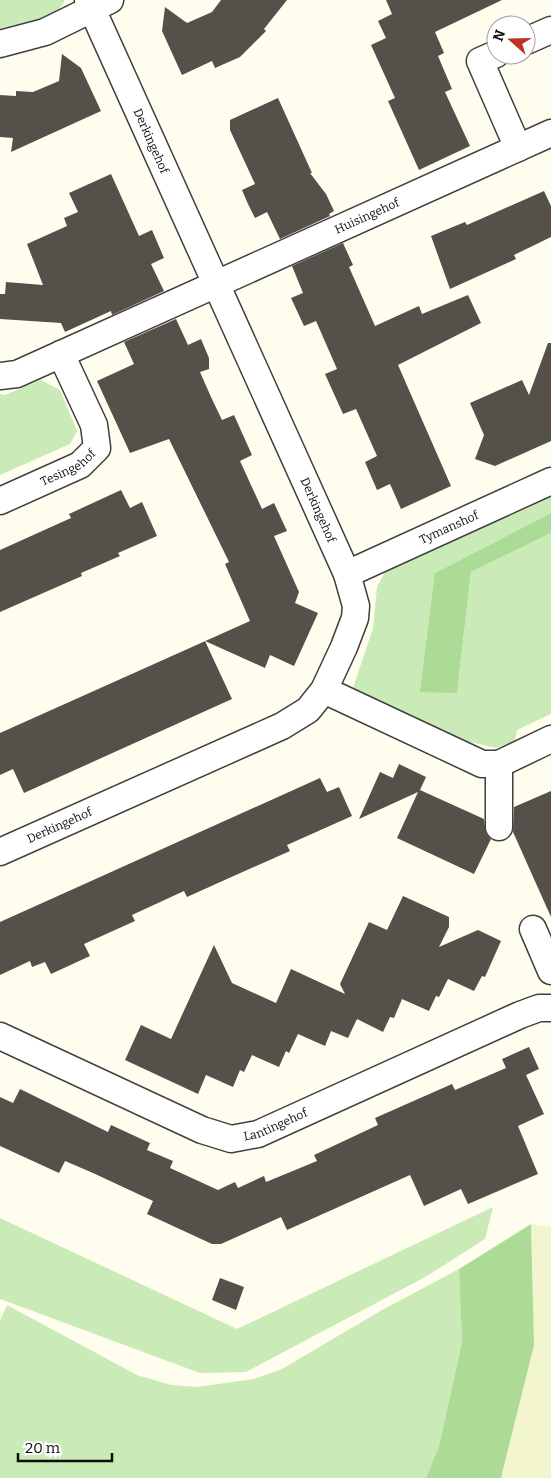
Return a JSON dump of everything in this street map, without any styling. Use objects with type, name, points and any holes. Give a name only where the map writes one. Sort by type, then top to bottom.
[{"type":"street","points":[[0,44],[44,32],[96,3]]},
{"type":"street","name":"Derkingehof","points":[[0,852],[282,726],[308,710],[324,690],[355,618],[355,595],[347,574],[216,285],[96,3]]},
{"type":"street","points":[[536,37],[551,30]]},
{"type":"street","points":[[486,58],[480,61],[518,148]]},
{"type":"street","name":"Huisingehof","points":[[216,285],[551,133]]},
{"type":"street","points":[[0,376],[18,374],[216,285]]},
{"type":"street","name":"Tesingehof","points":[[0,501],[80,464],[97,448],[94,425],[61,354]]},
{"type":"street","name":"Tymanshof","points":[[347,574],[551,481]]},
{"type":"street","points":[[324,690],[482,764],[499,764],[551,738]]},
{"type":"street","points":[[499,764],[499,827]]},
{"type":"street","points":[[533,929],[551,971]]},
{"type":"street","name":"Lantingehof","points":[[0,1036],[202,1130],[231,1139],[258,1134],[520,1015],[538,1008],[551,1008]]},
{"type":"green space","points":[[0,0],[65,0],[61,7],[46,18],[27,26],[0,31]]},
{"type":"green space","points":[[41,380],[60,390],[77,431],[70,444],[0,475],[0,394],[5,395]]},
{"type":"green space","points":[[551,497],[551,513],[435,573],[457,693],[471,572],[551,533],[551,714],[517,730],[515,741],[496,748],[466,741],[361,694],[353,688],[373,628],[377,587],[385,572]]},
{"type":"green space","points":[[551,513],[551,533],[471,572],[457,693],[420,692],[435,573]]},
{"type":"green space","points":[[493,1207],[485,1239],[427,1276],[246,1372],[200,1373],[0,1299],[0,1218],[237,1329]]},
{"type":"green space","points":[[531,1224],[551,1227],[551,1478],[501,1478],[534,1345]]},
{"type":"green space","points":[[531,1224],[534,1345],[501,1478],[426,1478],[439,1446],[462,1342],[459,1269]]},
{"type":"green space","points":[[459,1269],[462,1342],[439,1446],[426,1478],[0,1478],[0,1321],[7,1305],[137,1375],[171,1385],[197,1387],[254,1379],[282,1369],[382,1310]]},
{"type":"building","points":[[221,0],[287,0],[264,29],[266,31],[240,57],[215,68],[212,61],[182,75],[162,31],[165,7],[187,23],[212,12]]},
{"type":"building","points":[[386,0],[502,0],[435,32],[444,53],[438,56],[452,89],[445,92],[470,146],[419,170],[388,101],[395,98],[371,45],[386,38],[378,21],[392,14]]},
{"type":"building","points":[[62,54],[81,68],[101,111],[11,152],[13,138],[0,137],[0,95],[16,96],[16,91],[33,92],[59,81]]},
{"type":"building","points":[[278,98],[312,173],[310,173],[326,194],[334,211],[329,214],[330,216],[280,239],[267,212],[255,218],[248,204],[242,190],[255,184],[230,130],[230,120]]},
{"type":"building","points":[[111,174],[139,236],[152,230],[164,258],[151,264],[164,291],[112,315],[111,311],[65,332],[61,323],[0,319],[0,294],[5,294],[6,282],[43,285],[27,244],[67,226],[64,218],[78,212],[69,193]]},
{"type":"building","points":[[544,191],[551,206],[551,237],[514,255],[516,259],[450,289],[431,236],[465,222],[467,225]]},
{"type":"building","points":[[343,243],[353,265],[349,267],[375,326],[419,306],[422,314],[468,295],[481,323],[398,365],[451,486],[401,509],[390,484],[377,490],[365,462],[377,456],[356,409],[343,414],[325,374],[337,369],[316,321],[304,326],[291,298],[303,293],[292,266]]},
{"type":"building","points":[[176,319],[188,345],[201,339],[209,358],[209,369],[200,372],[211,397],[222,420],[234,415],[252,455],[240,461],[262,509],[274,503],[287,531],[274,536],[299,592],[295,603],[318,613],[294,666],[270,655],[265,668],[205,641],[250,621],[225,564],[229,562],[169,439],[130,453],[97,381],[134,364],[124,342]]},
{"type":"building","points":[[548,343],[551,343],[551,441],[495,466],[475,459],[484,435],[470,403],[522,380],[529,395]]},
{"type":"building","points":[[121,490],[130,508],[142,502],[157,536],[118,553],[120,556],[81,573],[82,576],[0,612],[0,550],[71,518],[69,514]]},
{"type":"building","points":[[205,641],[232,699],[24,793],[13,769],[0,775],[0,733]]},
{"type":"building","points":[[399,764],[426,777],[420,790],[484,819],[486,834],[491,839],[474,874],[397,838],[418,792],[359,819],[380,772],[393,778]]},
{"type":"building","points":[[320,778],[327,792],[339,787],[352,816],[287,845],[290,851],[187,897],[184,891],[132,915],[135,921],[84,944],[90,956],[51,974],[45,962],[32,967],[30,961],[0,975],[0,922]]},
{"type":"building","points":[[551,791],[551,917],[513,832],[514,807]]},
{"type":"building","points":[[403,896],[449,917],[449,927],[439,947],[478,930],[501,941],[485,977],[482,976],[474,991],[448,979],[439,997],[436,996],[429,1011],[402,999],[394,1018],[390,1017],[383,1032],[357,1019],[348,1038],[331,1031],[325,1046],[298,1034],[289,1053],[286,1051],[279,1067],[252,1055],[244,1072],[240,1070],[233,1087],[206,1075],[198,1094],[125,1060],[141,1025],[171,1039],[214,945],[232,983],[276,1003],[291,969],[345,994],[340,984],[369,922],[387,930]]},
{"type":"building","points":[[529,1047],[539,1069],[526,1075],[544,1114],[518,1126],[538,1174],[468,1204],[461,1189],[424,1206],[410,1175],[287,1230],[281,1217],[221,1244],[212,1244],[147,1214],[153,1201],[93,1173],[65,1161],[59,1173],[0,1146],[0,1097],[13,1103],[20,1089],[108,1132],[111,1125],[150,1143],[147,1150],[173,1161],[170,1168],[218,1190],[235,1182],[238,1188],[264,1176],[266,1182],[317,1161],[314,1155],[378,1125],[375,1118],[452,1084],[455,1090],[506,1068],[502,1059]]},
{"type":"building","points":[[220,1278],[244,1287],[236,1310],[212,1300]]}]
